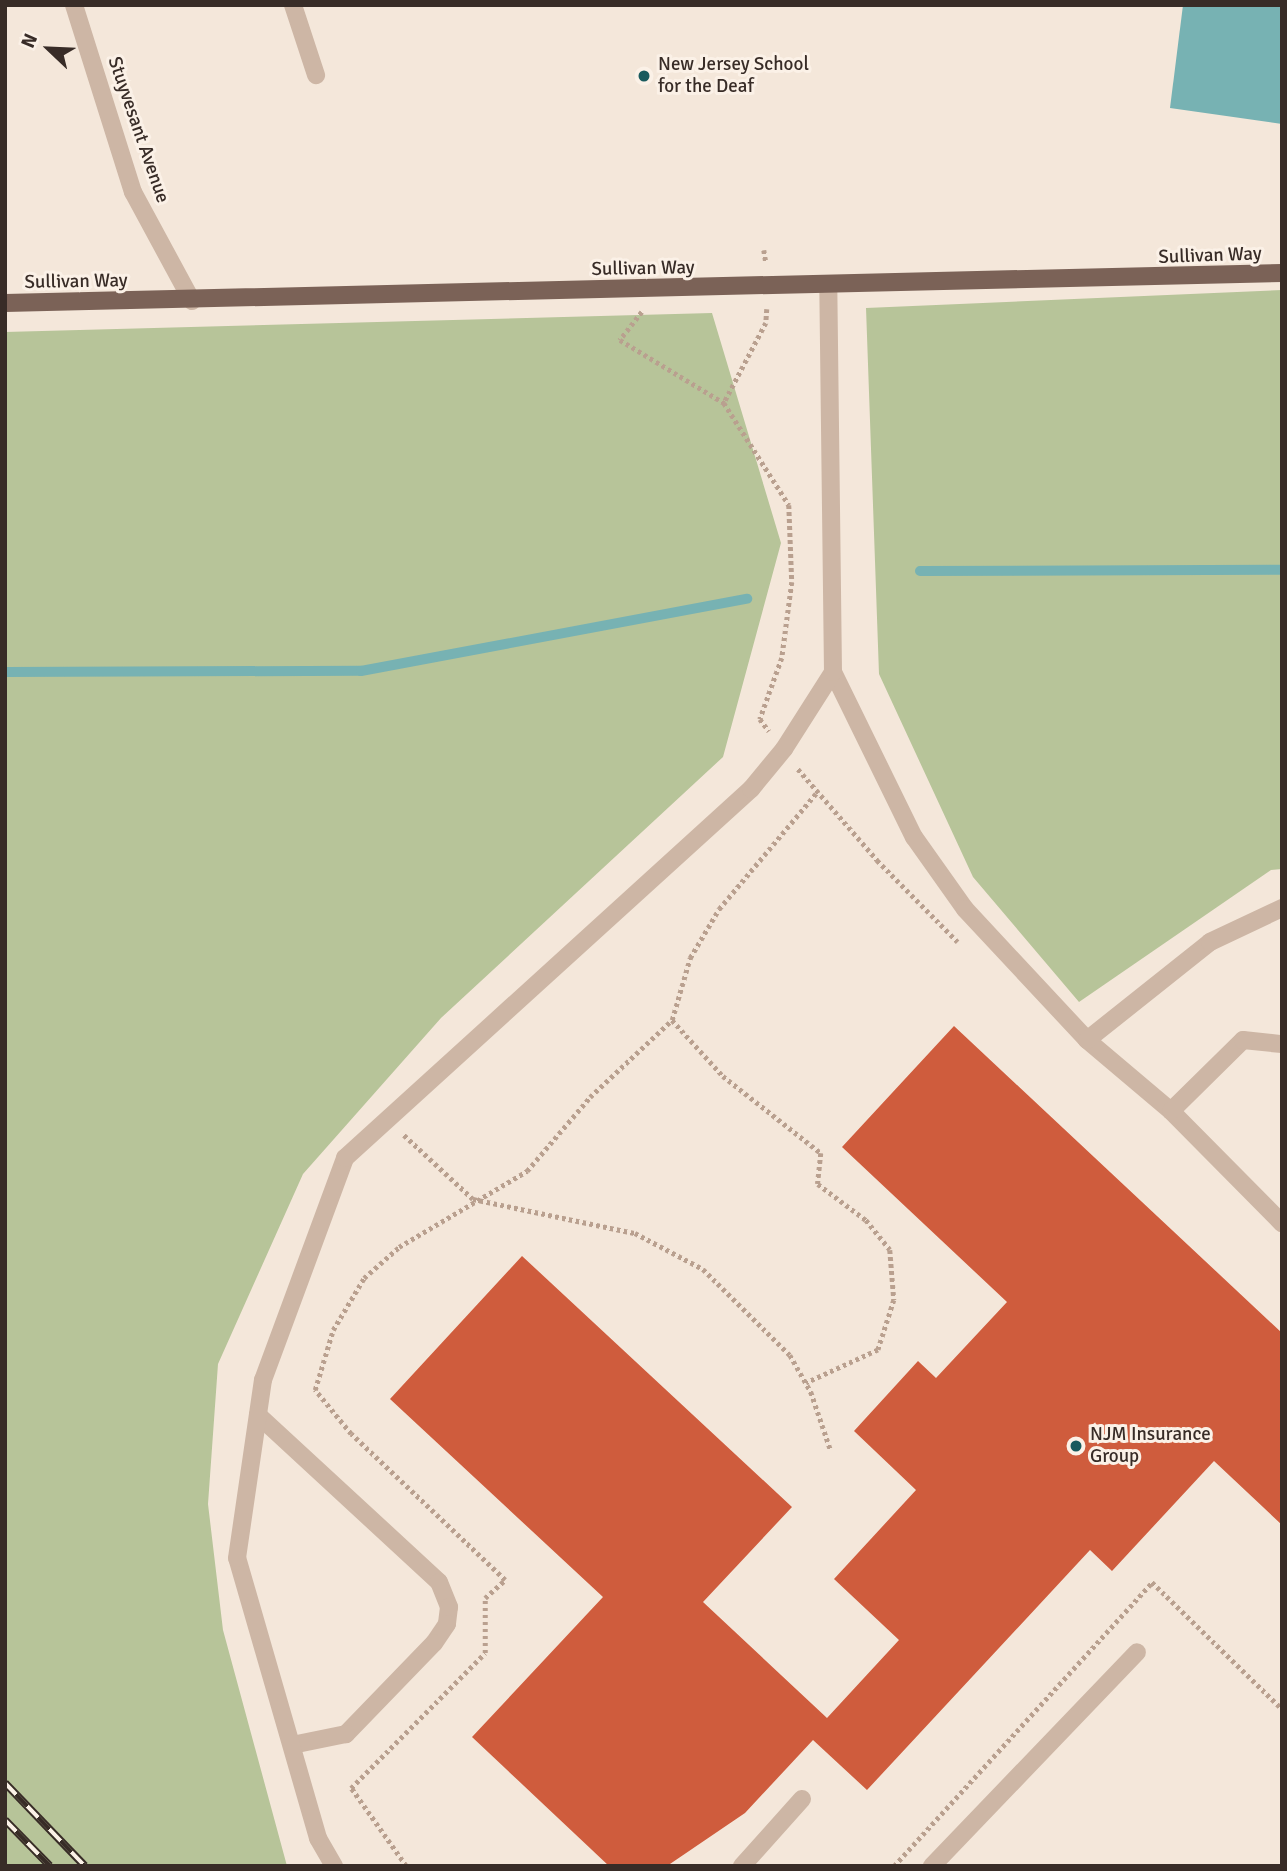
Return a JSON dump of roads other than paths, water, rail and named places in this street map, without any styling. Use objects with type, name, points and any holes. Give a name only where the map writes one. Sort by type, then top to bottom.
[{"type":"main road","name":"Sullivan Way","points":[[5,303],[192,301],[1282,274]]},
{"type":"street","name":"Stuyvesant Avenue","points":[[74,5],[133,192],[192,301]]},
{"type":"street","points":[[293,5],[316,75]]},
{"type":"street","points":[[828,286],[833,672],[914,837],[965,909],[1087,1040],[1171,1111],[1282,1223]]},
{"type":"street","points":[[334,1866],[318,1838],[237,1558],[263,1380],[345,1158],[751,789],[784,749],[833,672]]},
{"type":"street","points":[[1087,1040],[1210,942],[1282,908]]},
{"type":"street","points":[[1171,1111],[1243,1040],[1282,1044]]},
{"type":"street","points":[[258,1415],[439,1582],[449,1607],[447,1624],[434,1643],[346,1734],[292,1745]]},
{"type":"street","points":[[932,1866],[1138,1653]]},
{"type":"street","points":[[742,1866],[802,1799]]},
{"type":"water","points":[[1183,5],[1282,5],[1282,124],[1170,108]]},
{"type":"waterway","points":[[920,571],[1282,570]]},
{"type":"waterway","points":[[5,672],[361,671],[747,599]]},
{"type":"railway","points":[[5,1783],[85,1866]]},
{"type":"railway","points":[[5,1820],[50,1866]]},
{"type":"place","name":"New Jersey School for the Deaf","points":[[644,76]]},
{"type":"place","name":"NJM Insurance Group","points":[[1076,1446]]}]
